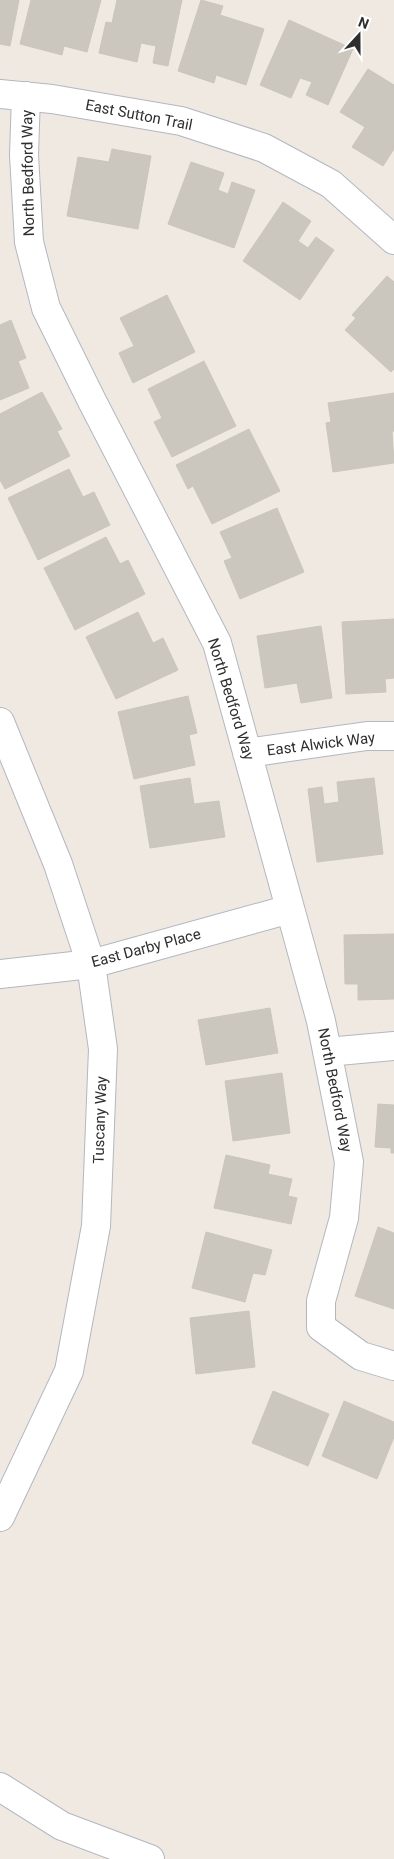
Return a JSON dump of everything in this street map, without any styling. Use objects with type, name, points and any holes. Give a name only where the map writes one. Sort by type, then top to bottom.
[{"type":"street","name":"East Sutton Trail","points":[[13,95],[52,98],[181,121],[264,148],[331,184],[394,240]]},
{"type":"street","name":"North Bedford Way","points":[[13,95],[24,154],[29,242],[46,308],[216,643],[321,1021],[349,1162],[344,1218],[321,1301],[320,1327],[361,1356],[394,1366]]},
{"type":"street","name":"Tuscany Way","points":[[0,722],[58,864],[91,964],[103,1049],[96,1226],[69,1371],[0,1517]]},
{"type":"street","name":"East Alwick Way","points":[[247,753],[367,736],[394,736]]},
{"type":"street","name":"East Darby Place","points":[[0,974],[91,964],[290,909]]},
{"type":"street","points":[[327,1052],[394,1046]]},
{"type":"street","points":[[0,1786],[62,1826],[150,1859]]},
{"type":"building","points":[[0,0],[19,0],[10,46],[0,44]]},
{"type":"building","points":[[31,0],[101,0],[87,52],[64,46],[62,55],[20,44]]},
{"type":"building","points":[[117,0],[182,0],[168,66],[153,63],[156,46],[141,43],[137,62],[99,53],[106,22],[112,23]]},
{"type":"building","points":[[201,0],[223,6],[220,15],[264,29],[246,85],[216,75],[214,83],[178,71]]},
{"type":"building","points":[[289,20],[353,49],[328,105],[306,95],[312,82],[300,78],[291,98],[260,85]]},
{"type":"building","points":[[368,69],[394,85],[394,149],[383,166],[352,147],[365,127],[340,112]]},
{"type":"building","points":[[112,149],[151,156],[138,229],[67,216],[78,157],[109,162]]},
{"type":"building","points":[[191,162],[224,173],[218,190],[228,194],[232,182],[255,190],[234,248],[168,224]]},
{"type":"building","points":[[283,202],[311,221],[298,241],[308,248],[316,237],[334,250],[300,300],[243,261]]},
{"type":"building","points":[[387,276],[394,282],[394,369],[391,372],[345,330],[356,318],[352,315]]},
{"type":"building","points":[[167,295],[195,352],[133,383],[119,353],[134,346],[120,318]]},
{"type":"building","points":[[11,320],[26,358],[18,361],[29,388],[0,400],[0,325]]},
{"type":"building","points":[[204,361],[236,426],[172,457],[154,422],[162,418],[148,389]]},
{"type":"building","points":[[42,392],[62,429],[57,431],[70,456],[5,489],[0,480],[0,414]]},
{"type":"building","points":[[394,393],[394,431],[392,432],[394,463],[333,472],[326,423],[331,422],[328,403]]},
{"type":"building","points":[[249,429],[280,491],[212,524],[193,486],[188,489],[176,465]]},
{"type":"building","points":[[69,469],[83,497],[94,492],[110,525],[38,560],[8,498]]},
{"type":"building","points":[[277,508],[304,572],[240,599],[224,561],[232,558],[220,532]]},
{"type":"building","points":[[106,537],[120,564],[128,560],[145,594],[75,630],[44,568]]},
{"type":"building","points":[[138,612],[153,643],[163,638],[178,670],[116,699],[86,637]]},
{"type":"building","points":[[394,619],[394,678],[385,679],[386,692],[346,694],[342,622]]},
{"type":"building","points":[[321,626],[332,698],[301,703],[297,683],[265,688],[257,636]]},
{"type":"building","points":[[188,696],[197,733],[189,735],[195,765],[134,779],[118,712]]},
{"type":"building","points":[[190,778],[194,804],[219,801],[225,837],[150,848],[140,786]]},
{"type":"building","points":[[374,778],[383,854],[317,862],[308,789],[322,787],[324,804],[339,802],[337,782]]},
{"type":"building","points":[[394,934],[394,999],[358,1000],[358,984],[345,984],[344,935]]},
{"type":"building","points":[[270,1008],[278,1053],[206,1065],[198,1020]]},
{"type":"building","points":[[282,1073],[290,1133],[233,1141],[225,1081]]},
{"type":"building","points":[[378,1104],[394,1105],[394,1153],[391,1153],[391,1148],[375,1147]]},
{"type":"building","points":[[226,1155],[270,1165],[268,1174],[292,1179],[288,1196],[297,1198],[291,1224],[214,1208]]},
{"type":"building","points":[[378,1227],[394,1233],[394,1309],[355,1296]]},
{"type":"building","points":[[206,1232],[272,1250],[265,1275],[253,1273],[245,1302],[192,1288]]},
{"type":"building","points":[[249,1311],[255,1367],[196,1374],[190,1318]]},
{"type":"building","points":[[273,1391],[329,1414],[308,1466],[252,1443]]},
{"type":"building","points":[[344,1401],[394,1422],[394,1437],[377,1479],[322,1456]]}]
